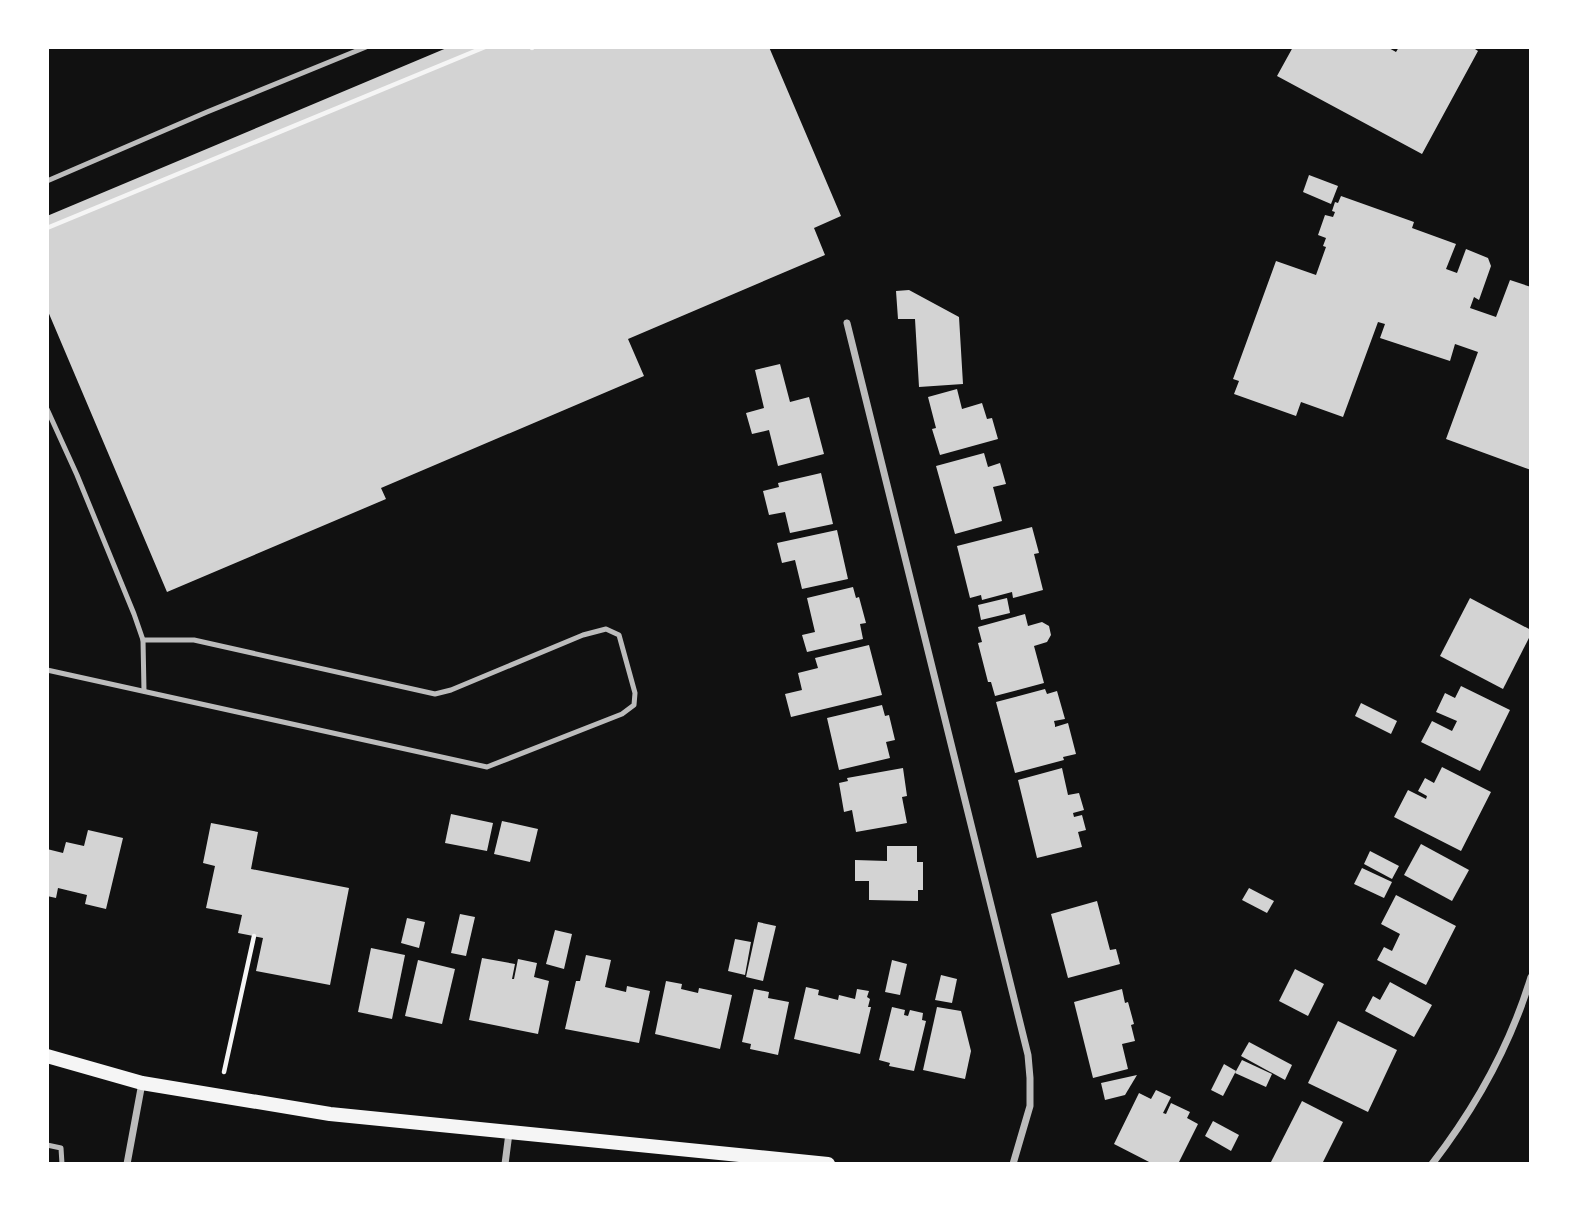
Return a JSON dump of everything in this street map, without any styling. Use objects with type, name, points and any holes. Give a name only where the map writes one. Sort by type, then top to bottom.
[{"type":"main road","points":[[47,1056],[142,1083],[330,1114],[828,1164]]},
{"type":"street","points":[[847,323],[1028,1055],[1030,1105],[1013,1164]]},
{"type":"street","points":[[1435,1163],[1494,1070],[1531,977]]},
{"type":"street","points":[[127,1164],[142,1083]]},
{"type":"street","points":[[505,1164],[509,1133]]},
{"type":"lane","points":[[47,181],[207,111],[366,47]]},
{"type":"lane","points":[[47,409],[77,475],[143,640],[144,691]]},
{"type":"lane","points":[[47,670],[486,767],[622,714],[634,705],[635,693],[619,635],[606,629],[583,635],[452,691],[435,694],[194,640],[143,640]]},
{"type":"lane","points":[[47,1145],[61,1148],[61,1164]]},
{"type":"path","points":[[47,228],[485,47]]},
{"type":"path","points":[[219,1097],[254,936]]},
{"type":"building","points":[[449,47],[769,47],[841,216],[814,228],[825,255],[628,339],[644,376],[381,488],[386,499],[167,592],[47,309],[47,216]]},
{"type":"building","points":[[1293,47],[1387,47],[1396,52],[1399,47],[1472,47],[1478,51],[1422,154],[1277,76]]},
{"type":"building","points":[[1309,175],[1338,186],[1331,204],[1303,192]]},
{"type":"building","points":[[1341,196],[1414,222],[1412,228],[1456,244],[1446,269],[1457,273],[1466,249],[1488,258],[1491,266],[1479,300],[1474,297],[1470,308],[1496,317],[1510,280],[1531,287],[1531,470],[1446,439],[1478,352],[1455,344],[1450,361],[1380,338],[1385,324],[1378,322],[1343,417],[1301,402],[1296,416],[1234,394],[1239,381],[1233,379],[1276,261],[1316,275],[1326,247],[1323,246],[1326,238],[1318,235],[1325,215],[1333,217],[1335,202],[1338,203]]},
{"type":"building","points":[[909,290],[959,317],[963,384],[919,387],[915,319],[898,319],[896,291]]},
{"type":"building","points":[[780,364],[790,402],[809,397],[824,454],[778,466],[769,430],[752,434],[746,413],[764,408],[755,370]]},
{"type":"building","points":[[957,389],[962,409],[982,403],[987,419],[992,418],[998,439],[940,455],[932,429],[936,428],[928,397]]},
{"type":"building","points":[[984,453],[988,467],[1000,463],[1006,484],[993,487],[1002,521],[955,534],[936,466]]},
{"type":"building","points":[[821,473],[833,524],[790,533],[785,512],[769,515],[763,491],[779,487],[778,483]]},
{"type":"building","points":[[1032,527],[1039,553],[1034,554],[1043,590],[1013,598],[1012,592],[982,600],[981,595],[970,598],[957,546]]},
{"type":"building","points":[[837,530],[848,579],[802,589],[795,560],[782,563],[777,543]]},
{"type":"building","points":[[853,587],[856,598],[859,597],[866,623],[860,624],[863,639],[807,652],[802,635],[815,632],[807,598]]},
{"type":"building","points":[[1007,598],[1010,613],[981,620],[978,605]]},
{"type":"building","points":[[1470,598],[1531,630],[1503,689],[1440,656]]},
{"type":"building","points":[[1025,614],[1028,626],[1042,622],[1049,626],[1051,635],[1047,642],[1034,646],[1044,683],[995,696],[991,682],[988,682],[978,643],[982,642],[978,627]]},
{"type":"building","points":[[869,645],[882,695],[791,717],[785,694],[802,690],[798,673],[818,668],[815,658]]},
{"type":"building","points":[[1461,686],[1510,710],[1480,771],[1421,742],[1432,721],[1452,731],[1457,721],[1436,712],[1445,693],[1455,698]]},
{"type":"building","points":[[1045,689],[1047,694],[1057,691],[1065,719],[1054,721],[1055,727],[1068,723],[1076,754],[1063,757],[1064,760],[1015,773],[996,702]]},
{"type":"building","points":[[1361,703],[1397,721],[1391,734],[1355,716]]},
{"type":"building","points":[[882,705],[885,716],[889,715],[895,740],[886,742],[890,758],[839,770],[827,718]]},
{"type":"building","points":[[1442,767],[1491,792],[1461,851],[1394,817],[1408,790],[1426,799],[1427,796],[1418,791],[1425,778],[1434,783]]},
{"type":"building","points":[[903,768],[907,796],[902,797],[907,823],[856,832],[852,810],[844,812],[839,783],[848,781],[847,778]]},
{"type":"building","points":[[1062,768],[1068,795],[1079,793],[1084,810],[1073,813],[1074,817],[1082,815],[1086,830],[1078,832],[1082,847],[1037,858],[1018,780]]},
{"type":"building","points":[[451,814],[493,823],[487,851],[445,843]]},
{"type":"building","points":[[502,821],[538,829],[530,862],[494,854]]},
{"type":"building","points":[[211,823],[258,832],[251,869],[349,888],[330,985],[256,971],[263,938],[238,933],[242,915],[206,908],[215,866],[203,863]]},
{"type":"building","points":[[88,830],[123,838],[106,909],[85,904],[87,895],[58,888],[56,898],[47,896],[47,849],[63,853],[66,842],[84,846]]},
{"type":"building","points":[[1421,844],[1469,870],[1452,901],[1404,875]]},
{"type":"building","points":[[887,846],[917,846],[917,862],[923,862],[923,890],[918,890],[918,901],[869,900],[869,881],[855,881],[855,860],[887,861]]},
{"type":"building","points":[[1370,851],[1399,866],[1392,879],[1364,864]]},
{"type":"building","points":[[1362,868],[1392,882],[1384,898],[1354,884]]},
{"type":"building","points":[[1249,888],[1274,901],[1267,913],[1242,900]]},
{"type":"building","points":[[1396,895],[1456,926],[1426,985],[1377,960],[1384,947],[1392,951],[1400,934],[1381,924]]},
{"type":"building","points":[[1097,901],[1110,950],[1116,949],[1120,964],[1068,978],[1051,914]]},
{"type":"building","points":[[460,914],[475,917],[466,956],[451,953]]},
{"type":"building","points":[[407,918],[425,922],[419,948],[401,943]]},
{"type":"building","points":[[758,922],[776,926],[763,981],[746,977]]},
{"type":"building","points":[[555,930],[572,934],[564,969],[546,964]]},
{"type":"building","points":[[735,939],[751,942],[745,975],[728,971]]},
{"type":"building","points":[[371,948],[405,955],[392,1019],[358,1012]]},
{"type":"building","points":[[586,955],[611,960],[605,987],[626,992],[627,986],[650,991],[639,1043],[565,1029],[576,981],[580,981]]},
{"type":"building","points":[[482,958],[515,964],[512,979],[518,959],[537,963],[534,977],[549,981],[538,1034],[469,1020]]},
{"type":"building","points":[[418,960],[455,969],[442,1024],[405,1016]]},
{"type":"building","points":[[892,960],[907,964],[900,995],[885,992]]},
{"type":"building","points":[[1295,969],[1324,984],[1308,1016],[1279,1001]]},
{"type":"building","points":[[941,975],[957,979],[952,1003],[935,1000]]},
{"type":"building","points":[[666,981],[682,984],[681,989],[698,993],[699,988],[732,995],[720,1049],[655,1034]]},
{"type":"building","points":[[1390,982],[1432,1005],[1414,1037],[1365,1011],[1373,996],[1380,1000]]},
{"type":"building","points":[[806,987],[819,990],[818,995],[838,1000],[839,995],[855,999],[857,989],[869,991],[868,1007],[871,1007],[860,1054],[794,1039]]},
{"type":"building","points":[[754,989],[769,992],[768,998],[789,1002],[778,1055],[750,1049],[751,1044],[742,1042]]},
{"type":"building","points":[[1122,989],[1134,1024],[1131,1025],[1135,1041],[1122,1044],[1128,1069],[1093,1078],[1074,1002]]},
{"type":"building","points":[[892,1007],[905,1010],[904,1015],[908,1016],[910,1010],[923,1013],[922,1020],[926,1021],[914,1071],[889,1066],[890,1063],[879,1060]]},
{"type":"building","points":[[937,1007],[961,1011],[971,1051],[965,1079],[923,1070]]},
{"type":"building","points":[[1338,1021],[1397,1050],[1368,1112],[1308,1083]]},
{"type":"building","points":[[1249,1042],[1292,1065],[1285,1080],[1241,1056]]},
{"type":"building","points":[[1242,1060],[1272,1074],[1266,1087],[1235,1073]]},
{"type":"building","points":[[1224,1064],[1236,1071],[1223,1096],[1211,1090]]},
{"type":"building","points":[[1137,1075],[1125,1095],[1105,1100],[1101,1083]]},
{"type":"building","points":[[1156,1090],[1171,1097],[1163,1113],[1166,1114],[1171,1103],[1190,1112],[1187,1118],[1198,1124],[1178,1164],[1153,1164],[1114,1144],[1139,1093],[1151,1099]]},
{"type":"building","points":[[1302,1101],[1343,1122],[1322,1164],[1274,1164],[1271,1162]]},
{"type":"building","points":[[1213,1121],[1239,1135],[1231,1151],[1205,1136]]}]
